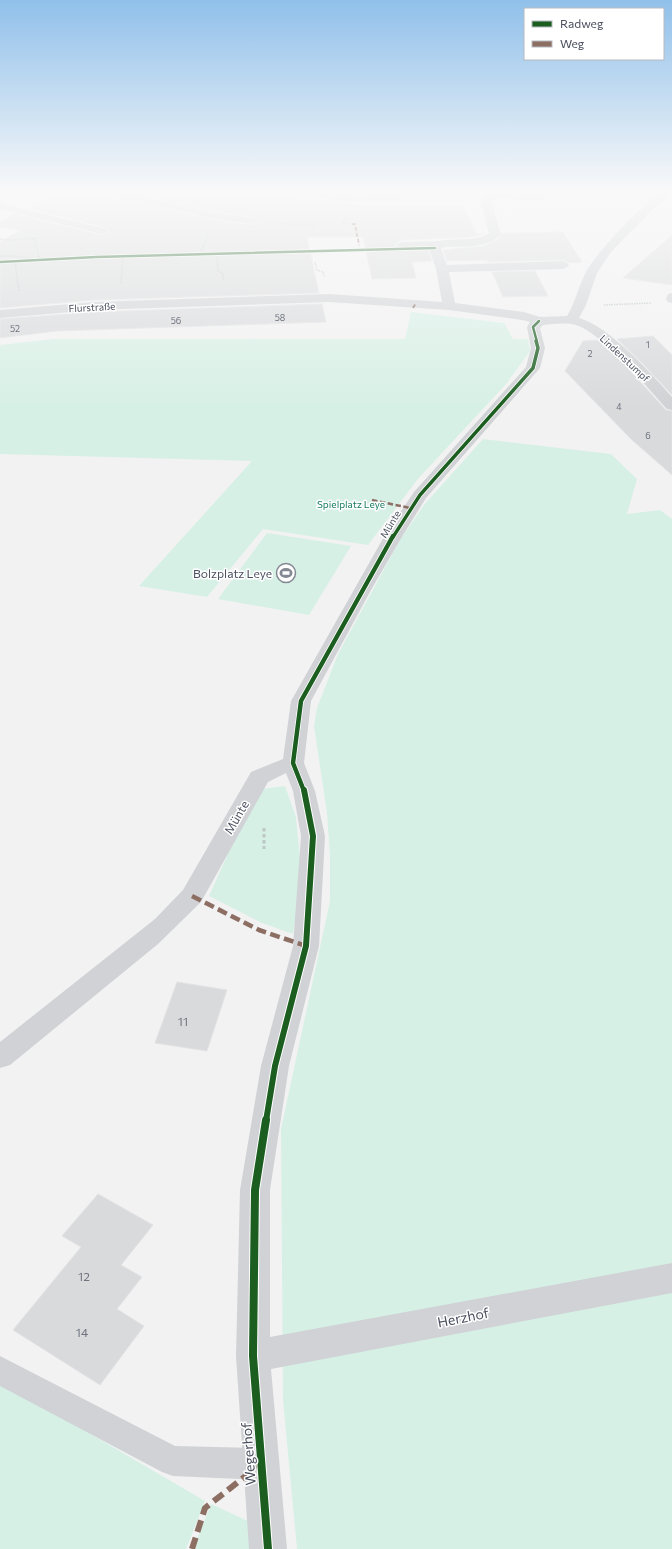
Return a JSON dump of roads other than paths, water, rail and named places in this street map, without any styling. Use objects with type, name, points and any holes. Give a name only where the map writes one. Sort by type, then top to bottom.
[{"type":"street","points":[[440,263],[448,306]]},
{"type":"street","points":[[571,320],[580,306],[591,274],[598,263]]},
{"type":"street","points":[[442,269],[563,265]]},
{"type":"street","name":"Flurstraße","points":[[0,314],[119,305],[329,298],[448,306],[524,316],[539,321],[571,320]]},
{"type":"street","name":"Lindenstumpf","points":[[571,320],[583,323],[602,335],[645,375],[672,406]]},
{"type":"street","name":"Münte","points":[[0,1057],[164,925],[192,896],[259,777],[293,763],[301,701],[362,590],[394,535],[420,495],[533,368],[538,348],[533,327],[539,321]]},
{"type":"street","name":"Wegerhof","points":[[268,1549],[253,1356],[255,1190],[274,1066],[306,946],[313,836],[304,791],[293,763]]},
{"type":"street","name":"Herzhof","points":[[253,1356],[672,1278]]},
{"type":"lane","points":[[0,1370],[173,1461],[261,1464]]},
{"type":"place","name":"Bolzplatz Leye","points":[[286,573]]},
{"type":"park label","name":"Spielplatz Leye","points":[[351,504]]}]
